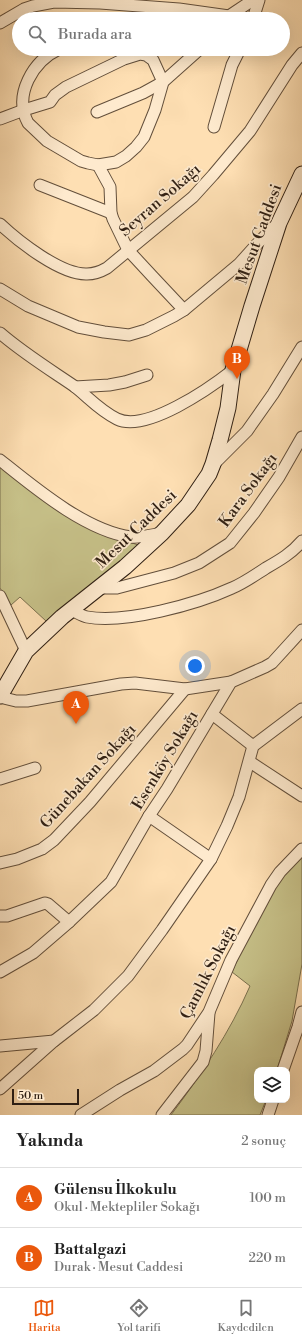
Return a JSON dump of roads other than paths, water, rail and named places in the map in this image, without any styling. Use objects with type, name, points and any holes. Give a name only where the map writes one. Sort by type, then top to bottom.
[{"type":"street","points":[[236,12],[253,0]]},
{"type":"street","points":[[255,12],[259,0]]},
{"type":"street","points":[[19,12],[33,6],[54,2],[100,3],[179,8],[199,12]]},
{"type":"street","points":[[0,23],[12,16]]},
{"type":"street","name":"Seyran Sokağı","points":[[0,224],[15,238],[42,257],[58,265],[80,274],[100,272],[114,263],[193,197],[250,131],[292,64],[302,53]]},
{"type":"street","points":[[47,56],[34,69],[26,86],[23,97],[24,110],[28,123],[47,141],[81,161],[98,165],[116,162],[126,156],[144,137],[150,124],[163,82],[153,60],[147,56]]},
{"type":"street","points":[[0,119],[50,102],[55,95],[66,88],[124,59],[134,56]]},
{"type":"street","points":[[97,112],[143,93],[163,82],[192,56]]},
{"type":"street","points":[[214,127],[232,65],[236,56]]},
{"type":"street","points":[[98,165],[110,187],[111,213],[128,250],[184,310]]},
{"type":"street","name":"Mesut Caddesi","points":[[0,696],[26,651],[71,610],[125,567],[162,533],[200,490],[213,464],[228,408],[233,370],[252,306],[279,223],[302,174]]},
{"type":"street","points":[[40,185],[111,213]]},
{"type":"street","points":[[0,289],[31,308],[78,327],[127,334],[146,330],[184,310],[239,264],[279,223]]},
{"type":"street","points":[[0,333],[40,364],[75,387],[105,412],[121,421],[132,423],[147,419],[175,407],[213,386],[233,370]]},
{"type":"street","points":[[213,464],[247,431],[273,394],[302,347]]},
{"type":"street","points":[[75,387],[109,385],[147,375]]},
{"type":"street","name":"Kara Sokağı","points":[[99,588],[117,588],[174,573],[199,563],[230,543],[280,477],[302,437]]},
{"type":"street","points":[[0,460],[48,497],[89,523],[130,537],[140,537],[162,533]]},
{"type":"street","points":[[71,610],[85,617],[106,619],[127,617],[162,610],[208,597],[246,581],[288,555],[302,541]]},
{"type":"street","points":[[0,596],[26,651]]},
{"type":"street","points":[[0,696],[27,701],[92,688],[135,683],[185,689],[231,682],[272,663],[302,630]]},
{"type":"street","name":"Esenköy Sokağı","points":[[0,972],[33,952],[69,922],[111,882],[149,816],[231,682]]},
{"type":"street","name":"Günebakan Sokağı","points":[[0,863],[17,859],[42,849],[54,840],[94,797],[185,689]]},
{"type":"street","points":[[0,1089],[54,1041],[94,1010],[128,976],[211,859],[239,797],[250,762],[253,746],[302,709]]},
{"type":"street","points":[[212,714],[253,746]]},
{"type":"street","points":[[250,762],[302,796]]},
{"type":"street","points":[[0,779],[35,768]]},
{"type":"street","points":[[149,816],[211,859]]},
{"type":"street","name":"Çamlık Sokağı","points":[[82,1115],[120,1090],[154,1071],[183,1049],[209,1012],[231,960],[271,885],[280,872],[302,849]]},
{"type":"street","points":[[0,916],[7,916],[45,903],[69,922]]},
{"type":"street","points":[[162,1115],[203,1062],[206,1051],[209,1012]]},
{"type":"street","points":[[285,1067],[302,1012]]},
{"type":"street","points":[[0,1046],[54,1041]]},
{"type":"street","points":[[268,1115],[272,1103]]},
{"type":"place","name":"Battalgazi","points":[[237,379]]},
{"type":"place","name":"Gülensu İlkokulu","points":[[76,724]]}]
